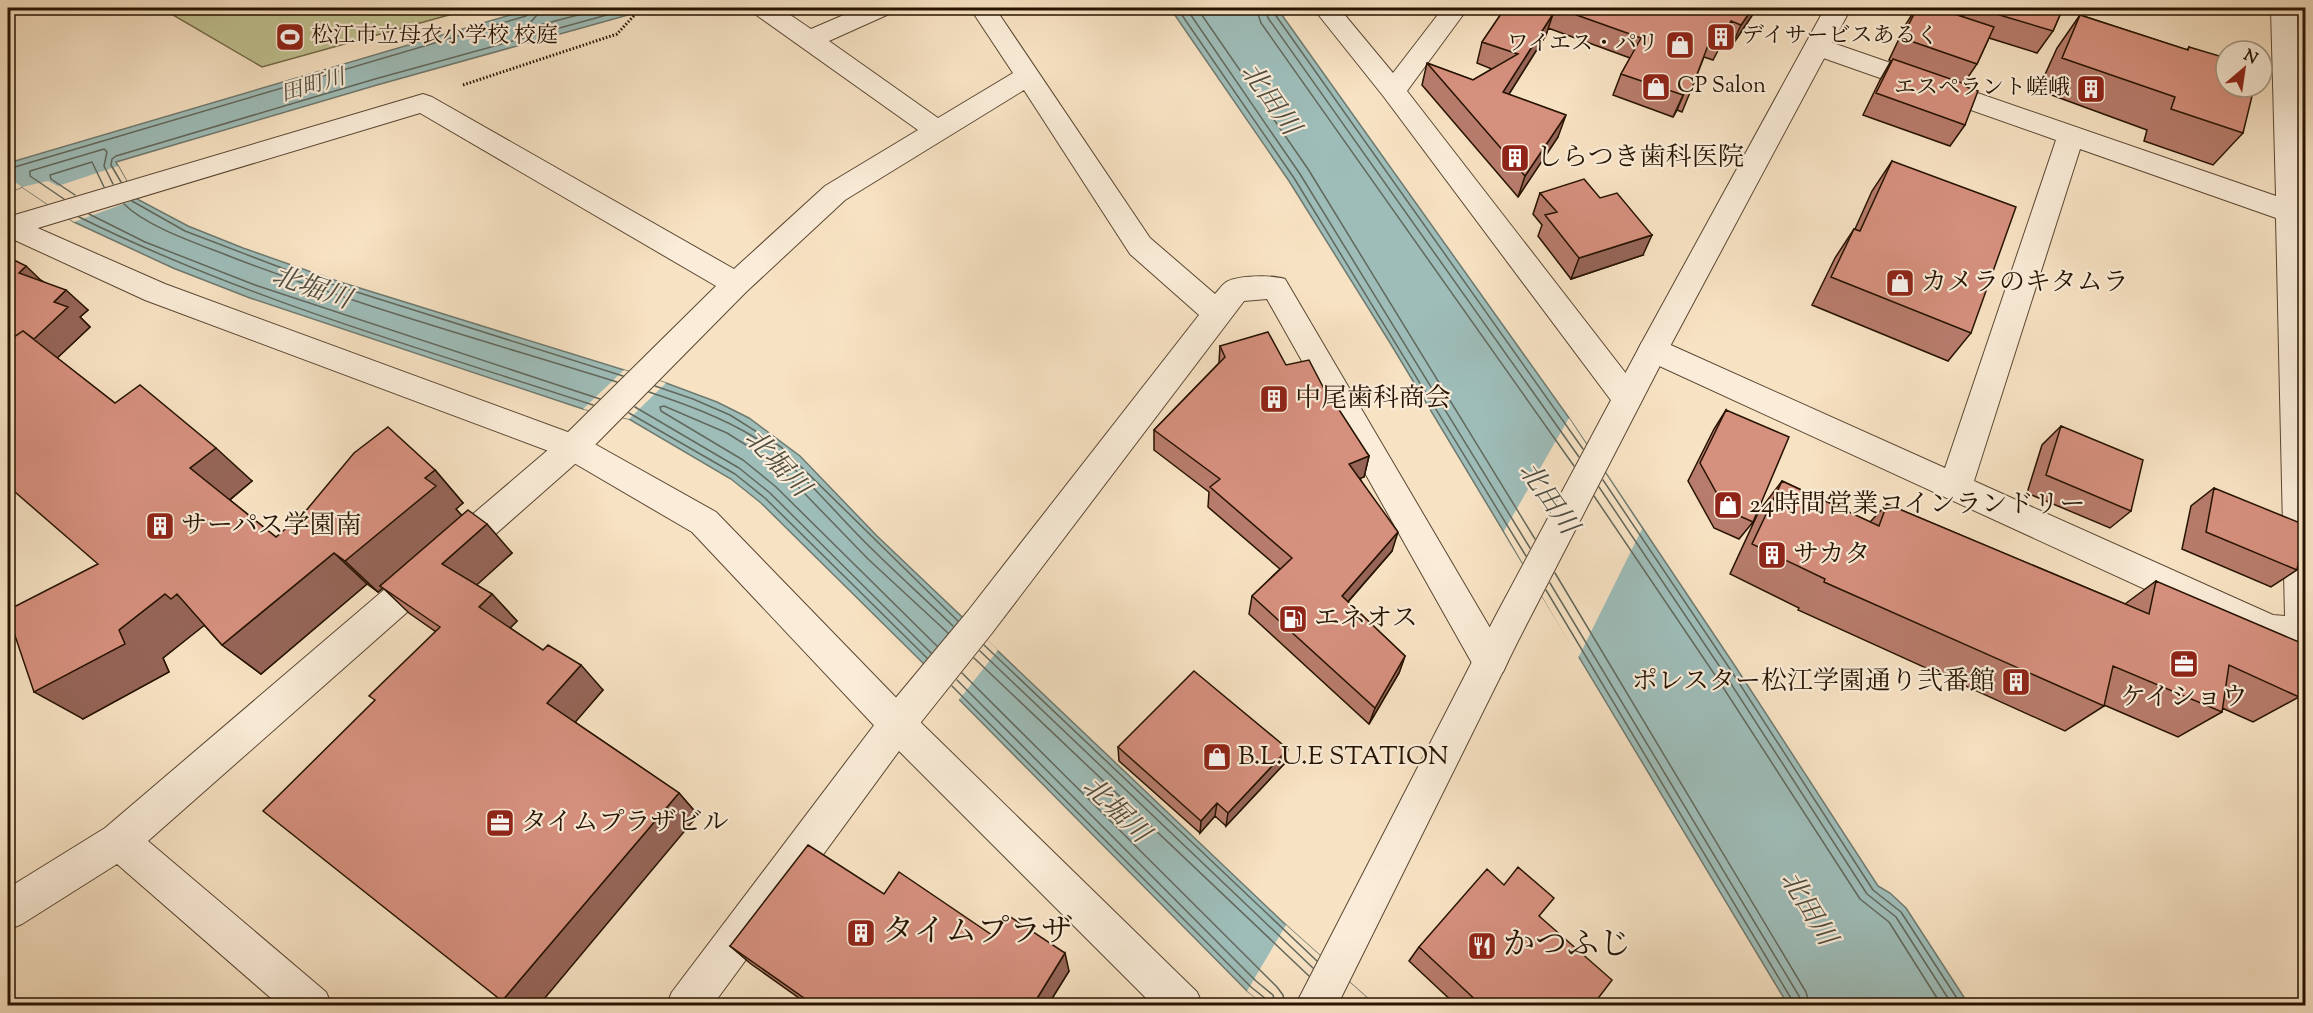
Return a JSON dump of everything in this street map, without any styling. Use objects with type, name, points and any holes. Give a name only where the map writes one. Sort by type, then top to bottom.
[{"type":"street","points":[[764,8],[938,130]]},
{"type":"street","points":[[810,40],[880,8]]},
{"type":"street","points":[[983,8],[1140,246],[1217,313]]},
{"type":"street","points":[[1326,8],[1393,91],[1627,398]]},
{"type":"street","points":[[1393,91],[1456,8]]},
{"type":"street","points":[[1315,1005],[1498,645],[1627,398],[1838,8]]},
{"type":"street","points":[[1653,350],[2270,630],[2303,634],[2284,8]]},
{"type":"street","points":[[1818,47],[2290,212]]},
{"type":"street","points":[[8,910],[119,841],[573,447],[736,284],[834,193],[1028,76]]},
{"type":"street","points":[[8,226],[423,103],[736,284]]},
{"type":"street","points":[[1955,488],[2071,135]]},
{"type":"street","points":[[8,226],[155,292],[573,447],[704,522],[897,724],[1184,1005]]},
{"type":"street","points":[[686,1005],[897,724],[980,622],[1236,290],[1275,286],[1498,645]]},
{"type":"street","points":[[119,841],[312,1005]]},
{"type":"path","points":[[456,87],[617,34],[641,8]]},
{"type":"green space","name":"松江市立母衣小学校 校庭","points":[[161,8],[474,8],[262,67]]},
{"type":"water","points":[[534,8],[653,8],[377,85],[116,162],[137,199],[188,226],[337,281],[666,383],[717,402],[749,418],[800,456],[877,536],[1286,925],[1375,1005],[1266,1005],[1247,991],[926,666],[761,503],[731,479],[629,419],[583,409],[250,298],[173,268],[74,222],[22,187],[8,193],[8,163]]},
{"type":"water","name":"北田川","points":[[1170,8],[1277,8],[1569,418],[1735,666],[1878,886],[1890,893],[1906,908],[1969,1005],[1788,1005],[1392,346],[1289,181]]},
{"type":"pier","points":[[118,166],[137,199],[74,222],[22,187],[48,181],[58,186]]},
{"type":"pier","points":[[8,177],[22,187],[8,193]]},
{"type":"pier","points":[[624,370],[666,383],[629,419],[583,409]]},
{"type":"pier","points":[[1569,418],[1642,529],[1578,658],[1504,531]]},
{"type":"pier","points":[[965,619],[998,650],[958,701],[926,666]]},
{"type":"pier","points":[[1286,925],[1375,1005],[1266,1006],[1247,991]]},
{"type":"building","points":[[1505,8],[1535,8],[1553,14],[1503,92],[1566,115],[1525,176],[1427,63],[1473,80],[1518,54],[1482,42]]},
{"type":"building","points":[[1557,8],[1753,8],[1741,25],[1731,21],[1723,39],[1712,35],[1691,90],[1686,89],[1683,95],[1621,74],[1641,38]]},
{"type":"building","points":[[1917,8],[1936,8],[1994,27],[1977,64],[1902,38]]},
{"type":"building","points":[[1976,8],[2063,8],[2053,31]]},
{"type":"building","points":[[2080,15],[2188,50],[2189,47],[2214,54],[2214,99],[2251,99],[2243,133],[2171,109],[2175,97],[2062,58]]},
{"type":"building","points":[[1893,59],[1968,85],[1966,87],[1978,91],[1965,125],[1876,93]]},
{"type":"building","name":"カメラのキタムラ","points":[[1892,161],[2016,207],[1971,333],[1831,277],[1854,229],[1860,231]]},
{"type":"building","points":[[1584,179],[1600,198],[1617,193],[1652,235],[1579,258],[1545,215],[1557,212],[1540,193]]},
{"type":"building","points":[[8,257],[26,266],[19,273],[66,290],[54,302],[68,307],[34,339],[23,331],[8,341]]},
{"type":"building","points":[[23,331],[115,403],[140,385],[216,448],[190,468],[276,537],[304,513],[354,453],[388,427],[435,470],[425,478],[436,486],[345,561],[334,553],[222,645],[177,594],[171,599],[165,594],[119,630],[125,644],[34,692],[8,610],[98,564],[8,486],[8,341]]},
{"type":"building","points":[[1268,332],[1286,365],[1309,360],[1333,406],[1336,405],[1369,456],[1349,464],[1398,532],[1342,596],[1405,656],[1375,708],[1252,596],[1292,558],[1210,487],[1220,479],[1154,430],[1225,357],[1220,346]]},
{"type":"building","name":"24時間営業コインランドリー","points":[[1726,410],[1789,437],[1753,522],[1726,510],[1700,463]]},
{"type":"building","points":[[2061,426],[2143,460],[2131,511],[2046,475]]},
{"type":"building","points":[[1782,481],[1879,526],[1887,504],[2149,614],[2156,581],[2306,645],[2306,660],[2299,697],[2229,665],[2222,712],[2113,666],[2104,706],[1824,582],[1825,579],[1752,544]]},
{"type":"building","points":[[2214,488],[2305,525],[2297,570],[2206,532]]},
{"type":"building","name":"タイムプラザビル","points":[[468,510],[487,524],[442,564],[492,594],[479,607],[543,650],[548,645],[581,665],[547,703],[679,793],[502,1001],[263,811],[375,700],[369,696],[440,627],[380,586]]},
{"type":"building","name":"B.L.U.E STATION","points":[[1194,671],[1288,749],[1228,813],[1217,803],[1201,821],[1118,747]]},
{"type":"building","name":"タイムプラザ","points":[[808,845],[884,894],[899,872],[992,935],[1006,914],[1065,953],[1033,1005],[814,1005],[730,946]]},
{"type":"building","name":"かつふじ","points":[[1518,867],[1554,898],[1539,916],[1612,980],[1593,1005],[1520,1005],[1514,999],[1509,1005],[1481,1005],[1419,947],[1487,869],[1504,885]]},
{"type":"place","name":"松江市立母衣小学校 校庭","points":[[290,37]]},
{"type":"place","name":"デイサービスあるく","points":[[1721,37]]},
{"type":"place","name":"ワイエス・パリ","points":[[1680,45]]},
{"type":"place","name":"CP Salon","points":[[1656,87]]},
{"type":"place","name":"エスペラント嵯峨","points":[[2091,89]]},
{"type":"place","name":"しらつき歯科医院","points":[[1515,158]]},
{"type":"place","name":"カメラのキタムラ","points":[[1900,283]]},
{"type":"place","name":"中尾歯科商会","points":[[1274,399]]},
{"type":"place","name":"24時間営業コインランドリー","points":[[1728,505]]},
{"type":"place","name":"サーパス学園南","points":[[160,526]]},
{"type":"place","name":"サカタ","points":[[1772,555]]},
{"type":"place","name":"エネオス","points":[[1293,619]]},
{"type":"place","name":"ケイショウ","points":[[2184,664]]},
{"type":"place","name":"ポレスター松江学園通り弐番館","points":[[2016,682]]},
{"type":"place","name":"B.L.U.E STATION","points":[[1217,757]]},
{"type":"place","name":"タイムプラザビル","points":[[500,823]]},
{"type":"place","name":"タイムプラザ","points":[[861,933]]},
{"type":"place","name":"かつふじ","points":[[1482,946]]},
{"type":"water label","name":"田町川","points":[[313,87]]},
{"type":"water label","name":"北堀川","points":[[311,289]]},
{"type":"water label","name":"北堀川","points":[[776,464]]},
{"type":"water label","name":"北堀川","points":[[1115,811]]}]
